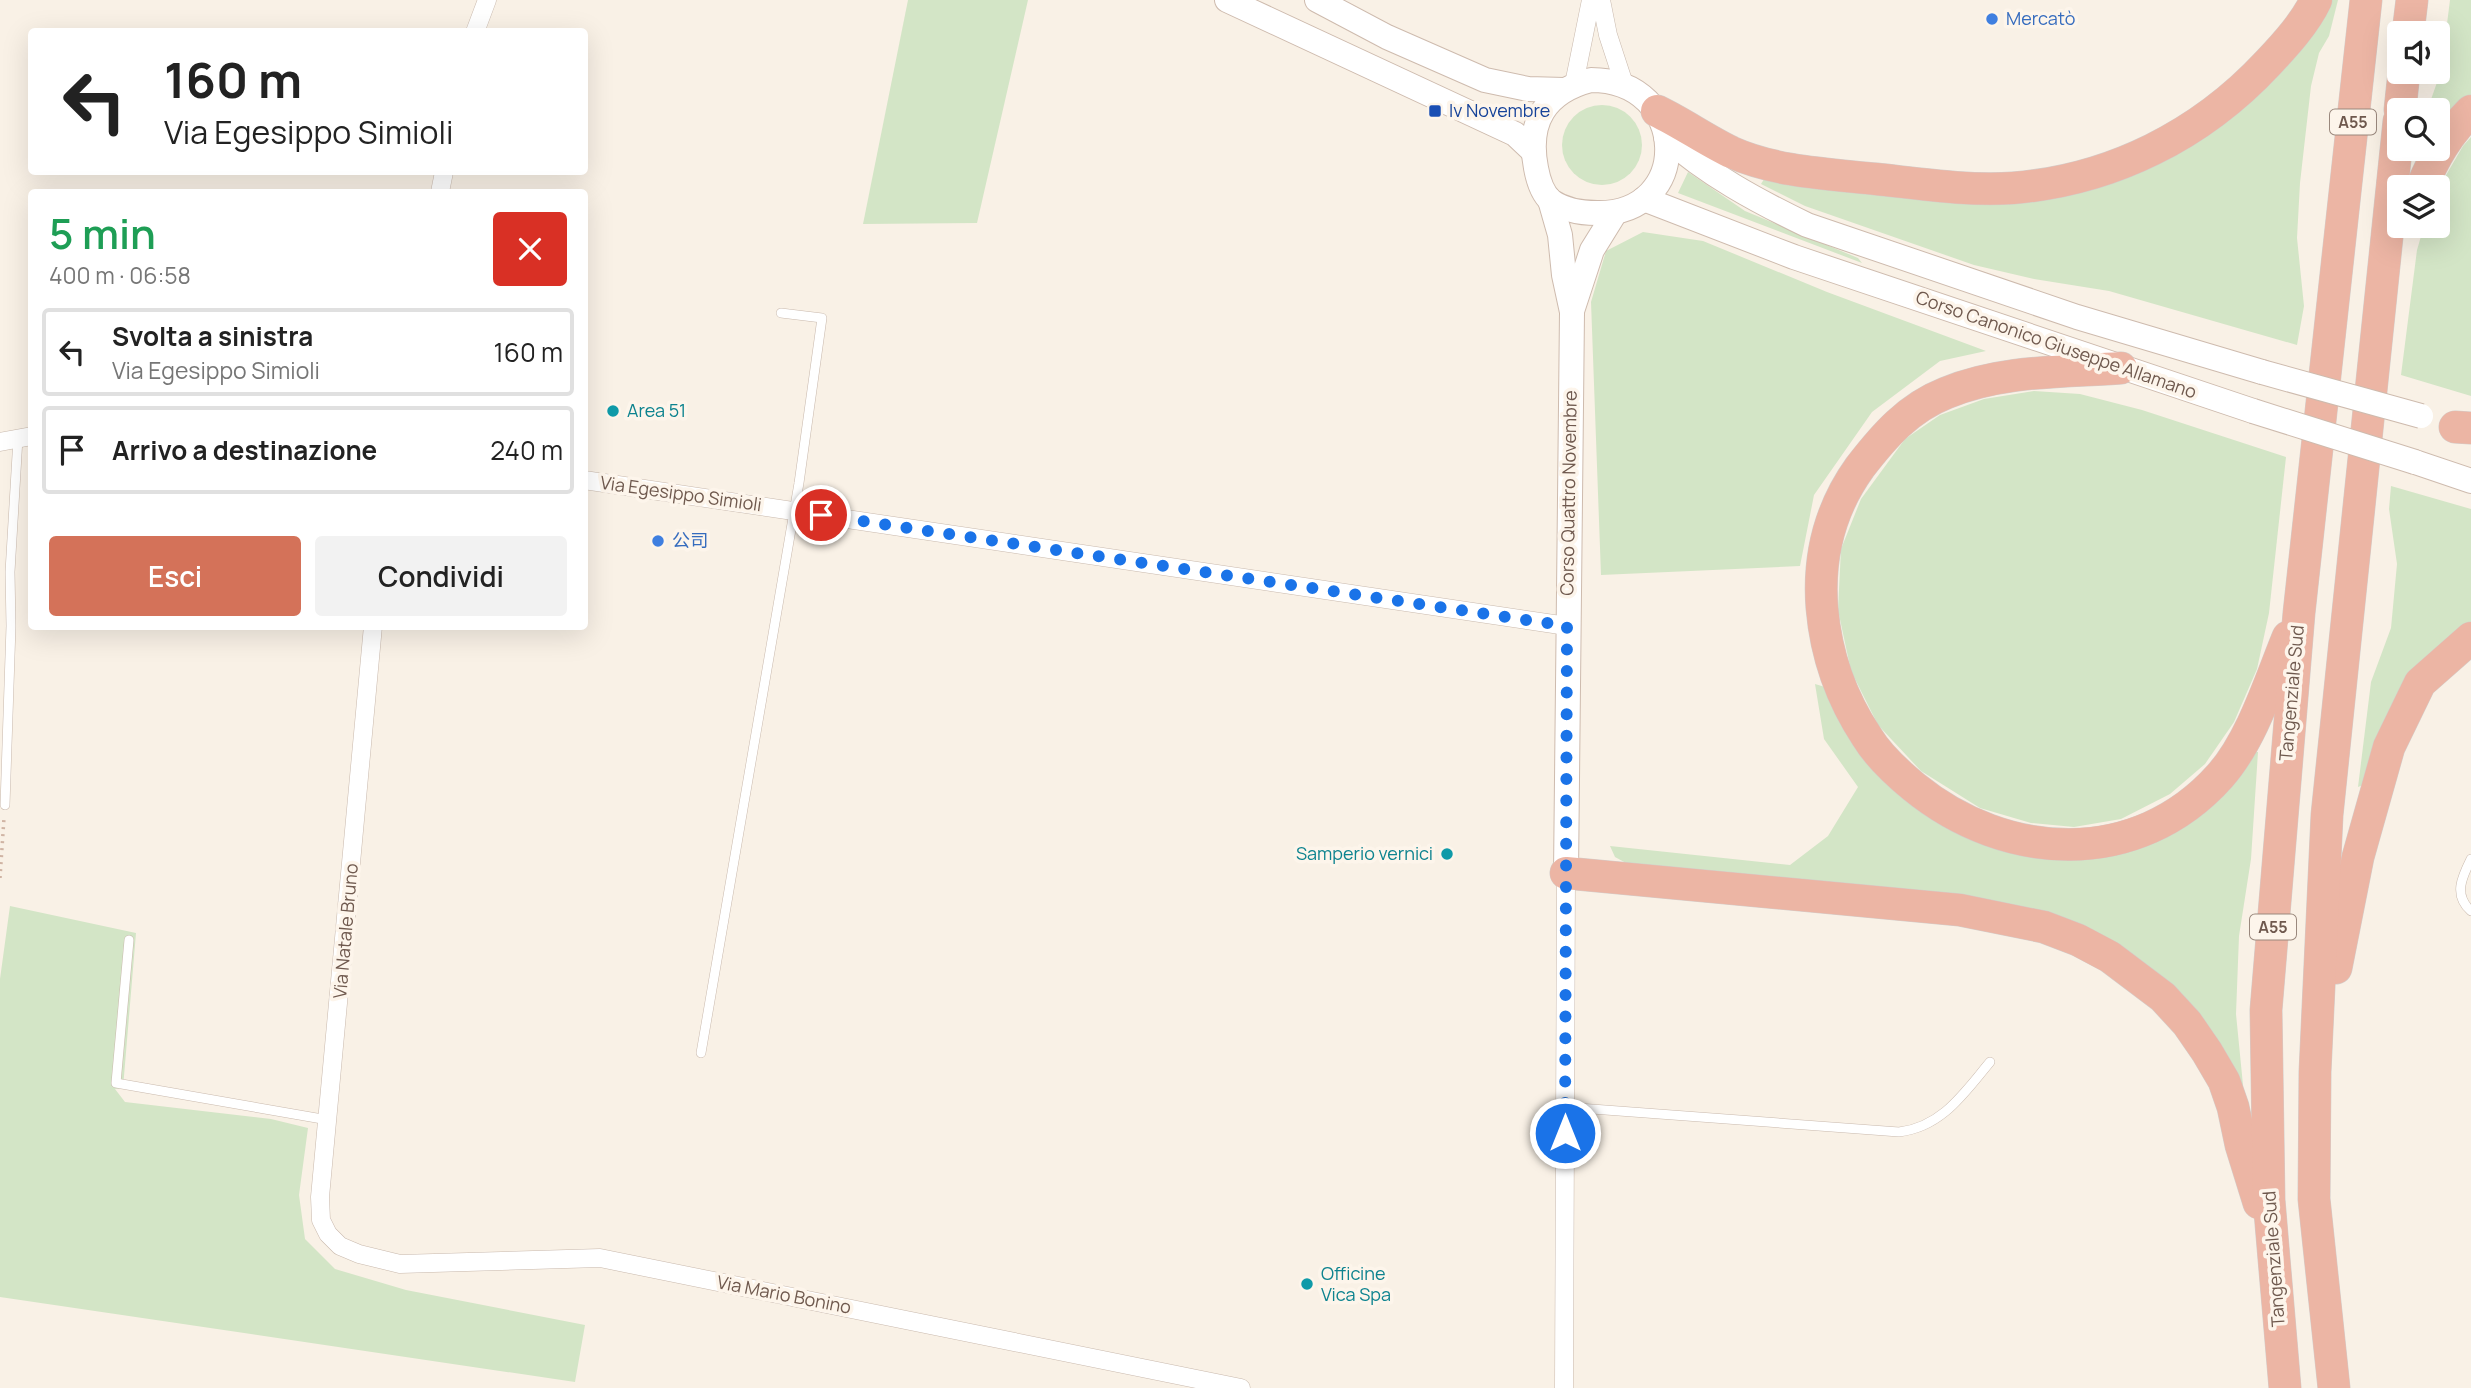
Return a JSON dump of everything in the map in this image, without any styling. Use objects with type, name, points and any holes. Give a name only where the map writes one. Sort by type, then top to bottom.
[{"type":"highway","points":[[1662,124],[1731,152],[1770,164],[1816,173],[1968,188],[2014,187],[2063,181],[2097,173],[2139,158],[2218,110],[2284,46],[2316,0]]},
{"type":"highway","name":"Tangenziale Sud","points":[[2284,1388],[2271,1242],[2266,1010],[2299,613],[2367,0]]},
{"type":"highway","points":[[2409,21],[2412,0]]},
{"type":"highway","points":[[2427,175],[2434,158],[2452,130],[2471,111]]},
{"type":"highway","name":"A55","points":[[2333,1388],[2314,1199],[2315,1072],[2327,815],[2395,161]]},
{"type":"highway","points":[[2382,287],[2406,238]]},
{"type":"highway","points":[[2121,368],[2018,374],[1986,380],[1945,393],[1910,412],[1883,436],[1854,476],[1833,513],[1823,550],[1821,583],[1824,630],[1833,667],[1847,705],[1868,740],[1895,771],[1927,797],[1966,822],[2005,837],[2044,844],[2083,844],[2122,838],[2156,825],[2190,803],[2220,776],[2238,751],[2299,613]]},
{"type":"highway","points":[[2315,1072],[2358,857],[2389,747],[2420,683],[2471,638]]},
{"type":"highway","points":[[1566,873],[1960,910],[2044,926],[2078,940],[2110,957],[2164,997],[2187,1023],[2207,1052],[2224,1081],[2233,1107],[2241,1145],[2271,1242]]},
{"type":"main road","points":[[1227,0],[1515,134],[1533,151]]},
{"type":"main road","points":[[1317,0],[1387,37],[1485,80],[1528,89],[1569,87],[1591,80],[1607,80],[1623,84],[1648,99],[1662,124],[1668,158],[1660,181],[1632,208],[1615,213],[1574,211],[1550,200],[1539,182],[1533,151],[1534,132],[1539,115],[1569,87]]},
{"type":"main road","name":"Corso Canonico Giuseppe Allamano","points":[[1662,124],[1695,162],[1771,208],[1807,225],[2077,317],[2466,429]]},
{"type":"main road","name":"Corso Canonico Giuseppe Allamano","points":[[1644,199],[1794,257],[2121,368],[2471,481]]},
{"type":"main road","name":"Corso Quattro Novembre","points":[[1550,200],[1560,235],[1564,275],[1572,312],[1566,873]]},
{"type":"main road","name":"Corso Quattro Novembre","points":[[1572,312],[1592,250],[1615,213]]},
{"type":"street","points":[[476,28],[487,0]]},
{"type":"street","points":[[1569,87],[1591,0]]},
{"type":"street","points":[[1601,0],[1623,84]]},
{"type":"street","points":[[0,442],[25,437]]},
{"type":"street","name":"Via Egesippo Simioli","points":[[588,481],[1567,626]]},
{"type":"street","name":"Via Natale Bruno","points":[[328,1234],[321,1220],[320,1197],[373,630]]},
{"type":"street","name":"Corso Quattro Novembre","points":[[1564,1388],[1566,873]]},
{"type":"street","name":"Via Mario Bonino","points":[[328,1234],[340,1246],[359,1254],[400,1264],[600,1258],[1241,1388]]},
{"type":"lane","points":[[701,1053],[794,511],[821,318],[781,313]]},
{"type":"lane","points":[[5,805],[11,626],[10,572],[25,437]]},
{"type":"lane","points":[[2471,859],[2460,882],[2460,896],[2471,911]]},
{"type":"lane","points":[[129,940],[116,1083],[328,1120]]},
{"type":"lane","points":[[1565,1107],[1919,1130],[1949,1110],[1990,1062]]},
{"type":"path","points":[[0,878],[5,805]]},
{"type":"green space","points":[[908,0],[1028,0],[977,223],[863,224]]},
{"type":"green space","points":[[2327,0],[2338,0],[2329,36],[2319,53],[2311,86],[2300,183],[2297,238],[2304,306],[2297,345],[2109,291],[2034,279],[1974,265],[1805,206],[1761,184],[1766,176],[2131,172]]},
{"type":"green space","points":[[2450,0],[2471,0],[2471,98],[2450,120],[2450,98],[2432,98],[2436,84],[2450,84],[2450,21],[2447,21]]},
{"type":"green space","points":[[1602,105],[1617,108],[1630,117],[1639,130],[1642,145],[1639,160],[1630,173],[1617,182],[1602,185],[1587,182],[1574,173],[1565,160],[1562,145],[1565,130],[1574,117],[1587,108]]},
{"type":"green space","points":[[2471,137],[2471,396],[2401,375],[2417,250],[2420,238],[2450,238],[2450,175],[2446,175]]},
{"type":"green space","points":[[1688,172],[1745,211],[1858,258],[1862,263],[1678,193]]},
{"type":"green space","points":[[1643,232],[1703,241],[1827,292],[1986,351],[1940,361],[1872,412],[1814,495],[1800,566],[1601,575],[1591,302],[1606,251]]},
{"type":"green space","points":[[2034,391],[2080,394],[2142,410],[2286,457],[2269,613],[2257,669],[2234,722],[2205,764],[2170,794],[2121,819],[2074,827],[2031,823],[1980,808],[1921,771],[1878,725],[1851,671],[1838,610],[1841,549],[1861,499],[1905,439],[1940,415],[1984,399]]},
{"type":"green space","points":[[2391,486],[2471,509],[2471,627],[2363,785],[2358,787],[2371,682],[2391,628],[2397,564],[2389,509]]},
{"type":"green space","points":[[1815,684],[1825,687],[1904,796],[2109,853],[2252,752],[2258,752],[2251,859],[2239,936],[2236,1014],[2243,1085],[2238,1086],[2130,954],[1626,863],[1615,857],[1610,846],[1790,865],[1828,836],[1858,787],[1824,739]]},
{"type":"green space","points":[[10,906],[136,933],[123,1088],[115,1089],[125,1102],[271,1119],[308,1128],[299,1195],[305,1239],[335,1269],[406,1290],[585,1325],[575,1382],[0,1297],[0,979]]},
{"type":"place","name":"Mercatò","points":[[1992,19]]},
{"type":"place","name":"Iv Novembre","points":[[1435,111]]},
{"type":"place","name":"Area 51","points":[[613,411]]},
{"type":"place","name":"公司","points":[[658,541]]},
{"type":"place","name":"Samperio vernici","points":[[1447,854]]},
{"type":"place","name":"Officine Vica Spa","points":[[1307,1284]]},
{"type":"route","points":[[821,515],[1567,626],[1565,1133]]}]
